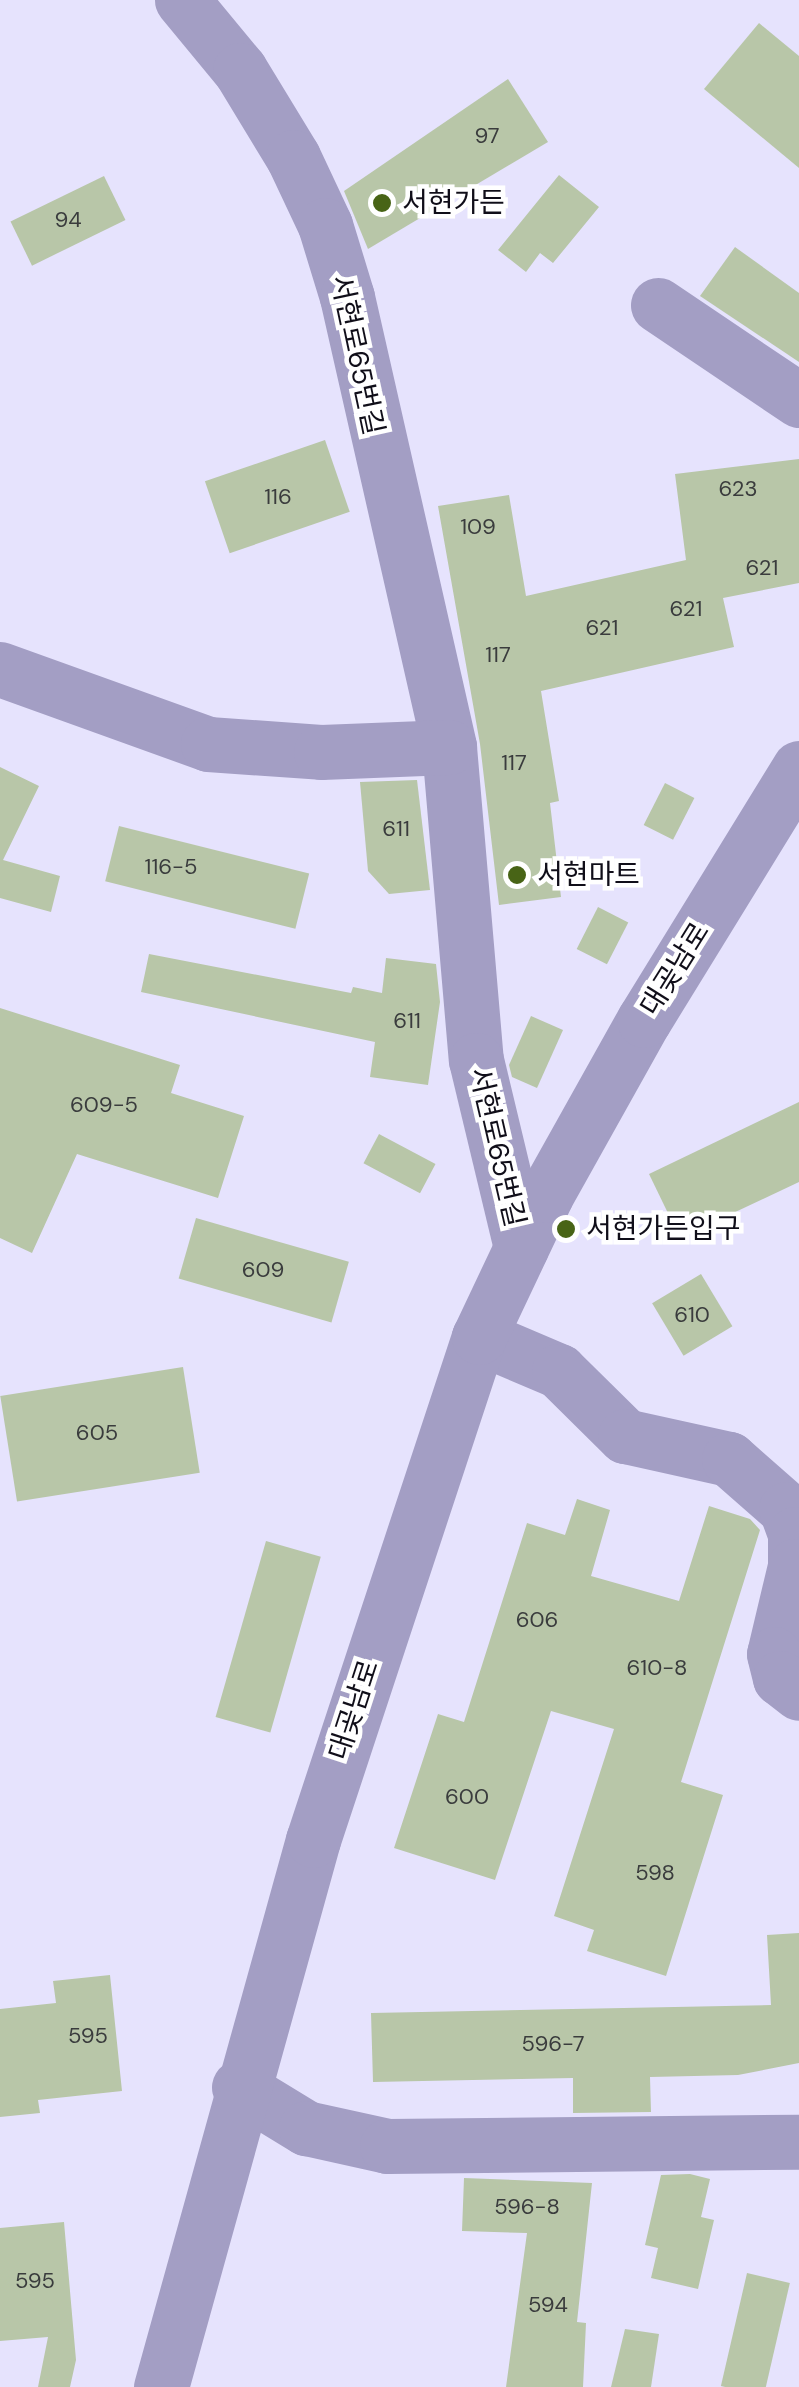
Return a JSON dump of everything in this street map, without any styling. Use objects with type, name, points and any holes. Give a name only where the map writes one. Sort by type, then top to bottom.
[{"type":"street","name":"서현로65번길","points":[[182,0],[240,70],[325,225],[449,747],[476,1060],[520,1248]]},
{"type":"street","points":[[658,306],[799,400]]},
{"type":"street","points":[[0,669],[208,744],[322,752],[449,747]]},
{"type":"street","name":"대곶남로","points":[[161,2387],[239,2088],[419,1504],[479,1337],[520,1248],[644,1020],[799,768]]},
{"type":"street","points":[[479,1337],[559,1371],[625,1436],[729,1459],[786,1509],[796,1534],[795,1566],[774,1654],[780,1678],[799,1693]]},
{"type":"street","points":[[239,2088],[306,2128],[387,2146],[799,2142]]},
{"type":"building","points":[[759,23],[799,56],[799,168],[704,89]]},
{"type":"building","points":[[508,79],[548,142],[368,249],[344,191]]},
{"type":"building","points":[[559,175],[599,207],[553,263],[540,253],[526,272],[498,250]]},
{"type":"building","points":[[104,176],[125,220],[32,266],[11,222]]},
{"type":"building","points":[[735,247],[799,293],[799,362],[700,296]]},
{"type":"building","points":[[325,440],[350,512],[230,553],[205,481]]},
{"type":"building","points":[[799,459],[799,583],[723,598],[734,647],[541,691],[559,801],[550,803],[561,897],[499,905],[480,744],[438,506],[509,495],[526,596],[686,560],[675,474]]},
{"type":"building","points":[[0,767],[39,786],[3,860],[60,876],[51,912],[0,898]]},
{"type":"building","points":[[417,780],[430,890],[389,894],[368,871],[360,782]]},
{"type":"building","points":[[665,783],[694,798],[673,840],[644,825]]},
{"type":"building","points":[[119,826],[309,873],[295,929],[105,881]]},
{"type":"building","points":[[598,907],[628,922],[607,964],[577,949]]},
{"type":"building","points":[[149,954],[351,993],[353,987],[382,993],[386,958],[436,964],[440,1002],[428,1085],[370,1077],[375,1042],[141,992]]},
{"type":"building","points":[[0,1008],[180,1065],[171,1093],[244,1116],[218,1198],[77,1154],[32,1253],[0,1238]]},
{"type":"building","points":[[531,1016],[563,1030],[537,1088],[512,1077],[509,1065]]},
{"type":"building","points":[[799,1102],[799,1182],[680,1238],[649,1174]]},
{"type":"building","points":[[379,1134],[436,1164],[420,1193],[364,1163]]},
{"type":"building","points":[[196,1218],[349,1262],[331,1322],[179,1279]]},
{"type":"building","points":[[701,1274],[732,1326],[684,1356],[652,1303]]},
{"type":"building","points":[[183,1367],[200,1473],[17,1502],[0,1396]]},
{"type":"building","points":[[577,1499],[610,1510],[591,1576],[679,1601],[709,1506],[750,1519],[760,1530],[681,1782],[723,1795],[666,1976],[587,1951],[594,1930],[554,1916],[614,1729],[551,1711],[495,1880],[394,1848],[438,1714],[464,1722],[527,1523],[565,1535]]},
{"type":"building","points":[[266,1541],[321,1557],[270,1733],[216,1717]]},
{"type":"building","points":[[799,1933],[799,2063],[738,2075],[650,2077],[651,2112],[573,2113],[573,2078],[373,2082],[371,2013],[771,2005],[767,1935]]},
{"type":"building","points":[[110,1975],[122,2091],[38,2100],[40,2113],[0,2117],[0,2009],[56,2003],[53,1981]]},
{"type":"building","points":[[690,2174],[710,2179],[701,2217],[714,2220],[698,2289],[651,2278],[658,2248],[645,2245],[661,2175]]},
{"type":"building","points":[[464,2178],[592,2183],[577,2322],[586,2323],[583,2387],[506,2387],[527,2233],[462,2231]]},
{"type":"building","points":[[64,2222],[76,2360],[70,2387],[38,2387],[48,2337],[0,2341],[0,2228]]},
{"type":"building","points":[[747,2273],[790,2283],[766,2387],[721,2386]]},
{"type":"building","points":[[625,2329],[659,2334],[651,2387],[611,2387]]},
{"type":"place","name":"서현가든","points":[[382,203]]},
{"type":"place","name":"서현마트","points":[[517,875]]},
{"type":"place","name":"서현가든입구","points":[[566,1229]]}]
